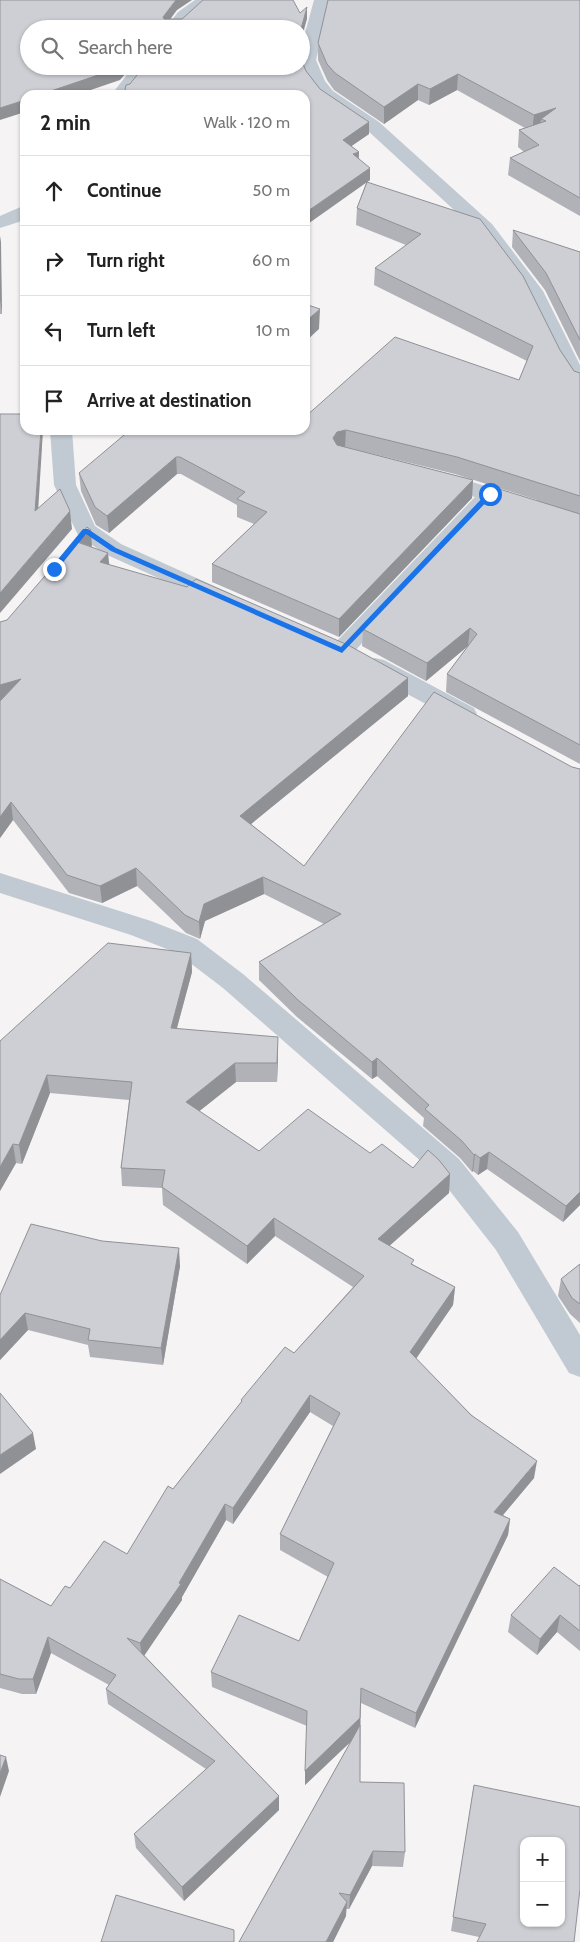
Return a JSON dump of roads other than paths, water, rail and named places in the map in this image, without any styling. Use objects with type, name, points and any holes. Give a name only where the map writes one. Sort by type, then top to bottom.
[{"type":"street","points":[[181,20],[206,0]]},
{"type":"street","points":[[310,48],[322,0]]},
{"type":"street","points":[[310,67],[317,82],[327,95],[373,126],[485,228],[533,291],[580,383]]},
{"type":"street","points":[[124,90],[136,75]]},
{"type":"street","points":[[3,221],[20,213]]},
{"type":"street","points":[[3,221],[20,229]]},
{"type":"street","points":[[61,435],[66,485],[80,537],[241,606]]},
{"type":"street","points":[[416,473],[578,519]]},
{"type":"street","points":[[483,723],[357,655],[332,646],[490,494]]},
{"type":"street","points":[[0,883],[132,925],[187,946],[233,981],[449,1168],[507,1241],[580,1363]]}]
